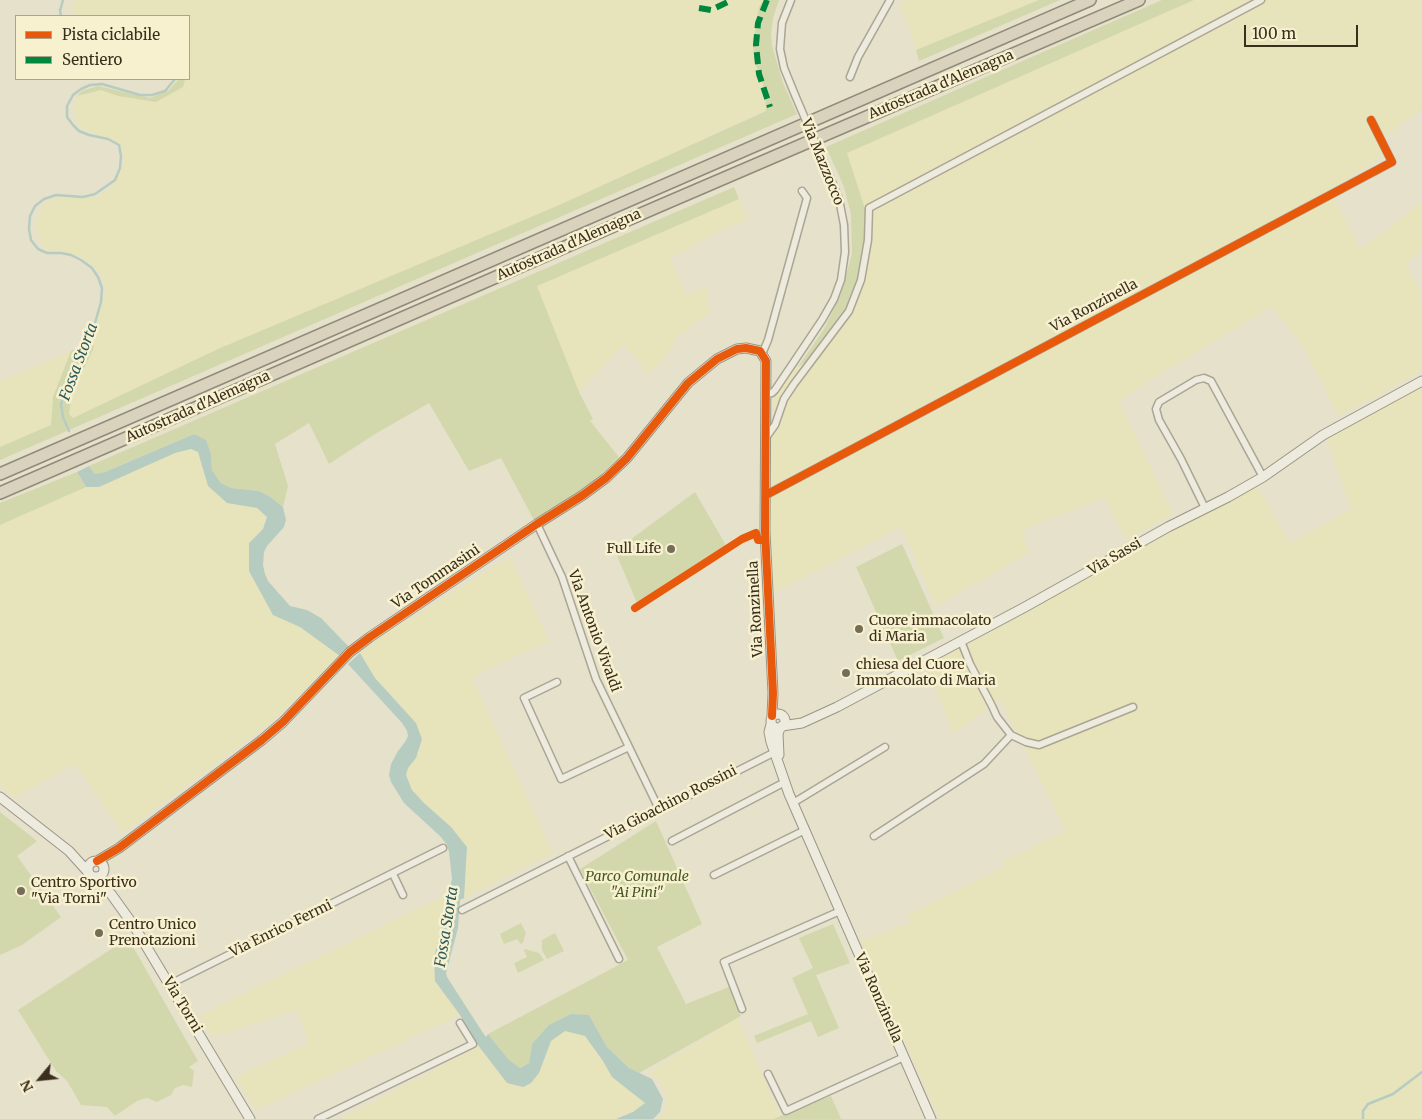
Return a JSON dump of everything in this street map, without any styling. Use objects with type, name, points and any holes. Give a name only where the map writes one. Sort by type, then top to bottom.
[{"type":"highway","name":"Autostrada d'Alemagna","points":[[0,474],[1090,0]]},
{"type":"highway","name":"Autostrada d'Alemagna","points":[[0,493],[1139,0]]},
{"type":"street","name":"Via Mazzocco","points":[[766,394],[772,393],[775,390],[834,299],[841,280],[846,252],[839,198],[784,68],[780,49],[782,23],[791,0]]},
{"type":"street","points":[[850,77],[858,57],[890,0]]},
{"type":"street","points":[[765,440],[776,425],[784,399],[849,311],[862,272],[868,240],[869,208],[1261,0]]},
{"type":"street","name":"Via Ronzinella","points":[[766,495],[1392,162],[1372,120]]},
{"type":"street","name":"Via Ronzinella","points":[[779,766],[778,740],[774,738],[778,721],[773,693],[765,531],[766,394],[764,358],[807,198],[802,191]]},
{"type":"street","name":"Via Tommasini","points":[[94,861],[119,848],[262,740],[283,722],[350,652],[370,637],[606,478],[627,458],[688,383],[708,366],[737,349],[755,348],[764,358]]},
{"type":"street","points":[[1205,508],[1159,420],[1156,409],[1160,402],[1196,380],[1204,378],[1211,381],[1263,477]]},
{"type":"street","name":"Via Sassi","points":[[778,721],[802,723],[837,707],[1263,477],[1323,435],[1422,381]]},
{"type":"street","name":"Via Antonio Vivaldi","points":[[537,524],[562,577],[596,679],[659,809]]},
{"type":"street","points":[[961,641],[970,664],[992,706],[1011,735],[1026,742],[1039,745],[1133,707]]},
{"type":"street","points":[[557,682],[524,698],[561,779],[629,747]]},
{"type":"street","name":"Via Ronzinella","points":[[778,721],[770,737],[793,803],[931,1119]]},
{"type":"street","points":[[874,836],[980,767],[989,760],[1011,735]]},
{"type":"street","points":[[793,803],[885,747]]},
{"type":"street","name":"Via Gioachino Rossini","points":[[462,910],[775,752]]},
{"type":"street","points":[[672,841],[785,782]]},
{"type":"street","name":"Via Torni","points":[[0,797],[69,851],[111,894],[134,926],[170,984],[250,1119]]},
{"type":"street","points":[[714,875],[805,830]]},
{"type":"street","name":"Via Tommasini","points":[[103,871],[119,848]]},
{"type":"street","name":"Via Enrico Fermi","points":[[170,984],[442,848]]},
{"type":"street","name":"Via Torni","points":[[69,851],[101,862],[111,894]]},
{"type":"street","points":[[568,856],[619,959]]},
{"type":"street","points":[[94,861],[88,865],[90,874],[99,876],[103,871]]},
{"type":"street","points":[[393,874],[403,895]]},
{"type":"street","points":[[742,1009],[724,962],[840,911]]},
{"type":"street","points":[[318,1119],[474,1044],[460,1023]]},
{"type":"street","points":[[768,1074],[786,1111],[904,1057]]},
{"type":"shaded area","points":[[76,0],[765,0],[759,7],[755,62],[765,91],[766,110],[557,206],[218,349],[73,418],[69,415],[72,394],[94,347],[90,341],[106,294],[103,277],[90,262],[80,257],[42,246],[35,227],[36,218],[46,201],[64,195],[94,197],[113,186],[123,165],[124,148],[82,128],[77,121],[73,109],[77,96],[101,90],[118,96],[156,102],[183,87],[185,80],[190,80],[190,15],[75,15],[71,9]]},
{"type":"shaded area","points":[[906,0],[1039,0],[916,50],[900,3]]},
{"type":"shaded area","points":[[1194,0],[1422,0],[1422,109],[1384,137],[1379,158],[1330,191],[1360,248],[1387,230],[1422,201],[1422,250],[1405,264],[1422,294],[1422,371],[1339,416],[1303,346],[1272,307],[1156,376],[1119,402],[1173,514],[1126,540],[1104,498],[1022,530],[1029,553],[936,606],[901,527],[770,595],[770,489],[774,394],[798,367],[821,351],[867,255],[865,209],[847,153]]},
{"type":"shaded area","points":[[739,199],[747,220],[718,232],[670,258],[686,295],[707,287],[709,312],[676,338],[663,361],[648,373],[624,344],[579,392],[537,286]]},
{"type":"shaded area","points":[[71,351],[53,397],[52,425],[0,447],[0,381]]},
{"type":"shaded area","points":[[1422,384],[1422,1119],[939,1119],[861,941],[911,923],[907,915],[1004,867],[1003,861],[1066,831],[1000,699],[954,733],[925,664],[1255,483],[1290,543],[1351,509],[1326,437]]},
{"type":"shaded area","points":[[191,449],[198,453],[208,486],[227,502],[257,508],[267,517],[263,529],[249,543],[273,615],[300,627],[340,656],[270,723],[123,833],[75,764],[13,798],[0,785],[0,525],[86,487],[92,488],[175,453]]},
{"type":"shaded area","points":[[510,557],[549,641],[477,674],[473,680],[547,841],[554,852],[464,898],[467,846],[412,790],[406,775],[408,768],[416,758],[403,707],[375,678],[360,653],[366,645]]},
{"type":"shaded area","points":[[450,893],[434,959],[435,980],[460,1015],[256,1110],[236,1077],[309,1043],[298,1010],[212,1037],[200,1015]]},
{"type":"shaded area","points":[[738,1018],[780,1116],[773,1119],[660,1119],[667,1099],[661,1084],[650,1072]]},
{"type":"shaded area","points":[[565,1031],[585,1036],[612,1077],[646,1103],[633,1112],[616,1119],[340,1119],[480,1046],[507,1083],[539,1073],[551,1041]]},
{"type":"green space","points":[[765,0],[779,0],[773,18],[772,46],[783,83],[797,114],[0,460],[0,447],[51,425],[53,397],[71,351],[90,341],[94,347],[72,394],[69,414],[73,418],[218,349],[557,206],[766,111],[765,91],[755,62],[753,46],[759,7]]},
{"type":"green space","points":[[1039,0],[1060,0],[919,61],[916,50]]},
{"type":"green space","points":[[1162,0],[1194,0],[847,153],[865,209],[867,255],[852,305],[821,351],[798,367],[824,329],[841,293],[852,254],[851,214],[844,187],[826,147]]},
{"type":"green space","points":[[178,80],[185,80],[183,87],[156,102],[118,96],[101,90],[77,96],[82,91],[98,86],[150,98],[169,90]]},
{"type":"green space","points":[[734,187],[739,199],[537,286],[579,392],[593,419],[590,421],[619,457],[594,481],[536,524],[501,458],[469,471],[429,403],[375,434],[329,464],[309,423],[275,444],[288,486],[283,507],[259,491],[231,488],[221,483],[212,470],[211,454],[194,434],[105,472],[95,474],[89,466]]},
{"type":"green space","points":[[77,472],[86,487],[0,525],[0,503]]},
{"type":"green space","name":"Full Life","points":[[695,492],[727,547],[637,603],[615,551]]},
{"type":"green space","points":[[902,544],[944,638],[898,661],[856,567]]},
{"type":"green space","name":"Centro Sportivo \"Via Torni\"","points":[[0,812],[37,841],[17,856],[61,917],[22,945],[0,955]]},
{"type":"green space","name":"Parco Comunale \"Ai Pini\"","points":[[656,821],[702,924],[657,947],[686,1004],[729,987],[741,1016],[639,1073],[629,1068],[607,1047],[589,1015],[532,1044],[529,1063],[519,1068],[509,1060],[488,1034],[628,960],[580,869]]},
{"type":"green space","points":[[521,923],[526,933],[523,942],[521,944],[517,939],[504,944],[500,934]]},
{"type":"green space","points":[[833,924],[850,963],[816,975],[839,1028],[818,1037],[811,1021],[757,1043],[754,1036],[808,1014],[792,978],[813,968],[799,938]]},
{"type":"green space","points":[[555,933],[564,951],[547,959],[542,950],[542,940]]},
{"type":"green space","points":[[128,938],[198,1061],[189,1067],[194,1071],[192,1087],[183,1085],[175,1088],[171,1095],[157,1102],[147,1098],[137,1101],[115,1116],[107,1107],[81,1105],[67,1081],[56,1071],[18,1010]]},
{"type":"green space","points":[[525,949],[539,953],[544,960],[518,973],[514,963],[527,957]]},
{"type":"green space","points":[[831,1096],[841,1119],[774,1119],[780,1116]]},
{"type":"water","points":[[194,434],[206,440],[211,454],[212,470],[221,483],[231,488],[259,491],[283,507],[286,520],[284,527],[264,552],[263,565],[265,574],[268,581],[290,606],[307,610],[321,618],[349,647],[340,656],[300,627],[273,615],[249,571],[249,543],[263,529],[267,517],[257,508],[227,503],[208,486],[198,452],[191,449],[175,453],[99,487],[86,487],[77,472],[89,466],[95,474],[105,472]]},
{"type":"water","points":[[360,653],[375,678],[416,723],[422,739],[416,758],[408,768],[406,775],[412,790],[451,827],[467,847],[464,898],[460,900],[458,928],[446,973],[447,977],[486,1037],[488,1034],[509,1060],[520,1068],[529,1063],[532,1044],[549,1025],[571,1014],[589,1015],[607,1047],[629,1068],[652,1079],[663,1099],[660,1112],[653,1119],[616,1119],[633,1112],[645,1103],[612,1077],[585,1036],[565,1031],[551,1041],[539,1073],[531,1083],[523,1087],[507,1083],[474,1040],[460,1015],[435,981],[434,959],[452,879],[449,852],[447,845],[441,837],[404,803],[391,782],[389,775],[391,764],[408,736],[407,731],[402,723],[348,664]]},
{"type":"waterway","name":"Fossa Storta","points":[[61,15],[63,0]]},
{"type":"waterway","name":"Fossa Storta","points":[[69,431],[63,417],[61,404],[93,330],[101,302],[102,288],[92,268],[81,260],[71,255],[47,253],[38,249],[31,240],[29,229],[30,216],[35,206],[44,199],[56,195],[83,197],[95,194],[115,180],[120,168],[121,156],[119,145],[108,139],[79,131],[67,117],[67,106],[73,95],[90,85],[102,84],[140,95],[152,95],[165,91],[174,80]]},
{"type":"waterway","points":[[1363,1119],[1363,1111],[1368,1104],[1393,1094],[1422,1072]]},
{"type":"marked path","points":[[699,8],[711,10],[732,0]]},
{"type":"marked path","points":[[767,0],[758,23],[756,45],[759,74],[770,107]]},
{"type":"cycle path","points":[[766,495],[1392,162],[1371,120]]},
{"type":"cycle path","points":[[97,861],[119,848],[262,740],[283,722],[350,652],[606,478],[627,458],[688,383],[717,359],[737,349],[746,348],[760,351],[766,361],[765,531],[773,693],[772,716]]},
{"type":"cycle path","points":[[635,608],[742,539],[756,533],[758,540],[765,540]]},
{"type":"place","name":"Full Life","points":[[671,549]]},
{"type":"place","name":"Cuore immacolato di Maria","points":[[859,629]]},
{"type":"place","name":"chiesa del Cuore Immacolato di Maria","points":[[846,673]]},
{"type":"place","name":"Centro Sportivo \"Via Torni\"","points":[[21,891]]},
{"type":"place","name":"Centro Unico Prenotazioni","points":[[99,933]]}]
